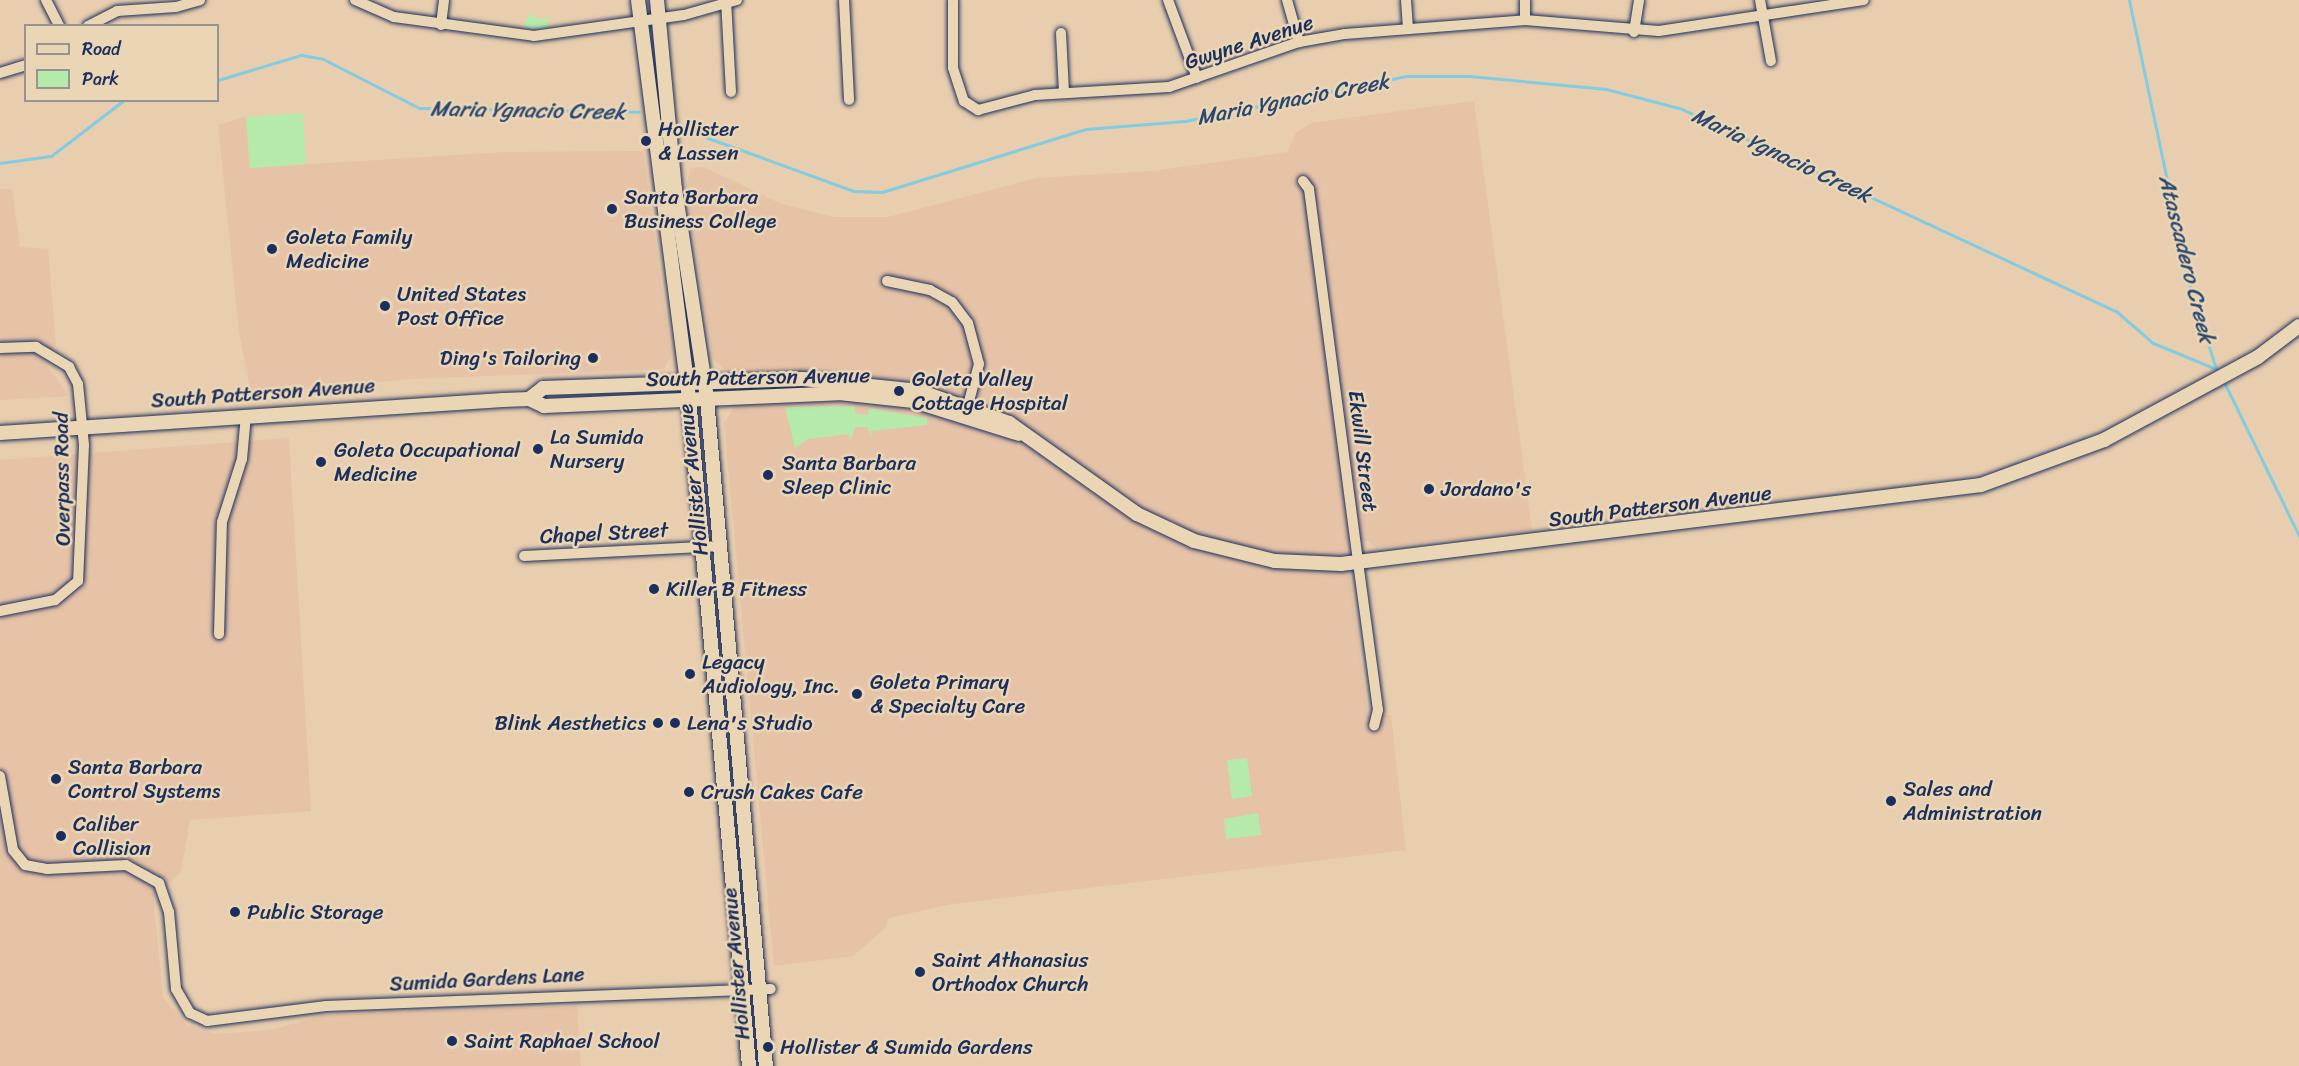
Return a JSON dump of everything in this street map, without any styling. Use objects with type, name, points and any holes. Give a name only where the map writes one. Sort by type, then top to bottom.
[{"type":"main road","name":"Hollister Avenue","points":[[638,0],[689,399],[749,1066]]},
{"type":"main road","name":"Hollister Avenue","points":[[657,0],[673,148],[706,399],[765,989],[766,1066]]},
{"type":"main road","name":"South Patterson Avenue","points":[[529,399],[543,388],[687,382],[840,380],[919,391],[968,405],[1009,423],[1019,434],[1137,514],[1194,540],[1283,562],[1358,562],[1981,485],[2085,449],[2258,357],[2299,326]]},
{"type":"main road","name":"South Patterson Avenue","points":[[0,432],[529,399],[544,406],[689,399],[885,396],[1019,434]]},
{"type":"street","points":[[46,0],[58,24]]},
{"type":"street","points":[[92,24],[117,11],[150,4],[200,0]]},
{"type":"street","points":[[355,0],[394,17],[534,36],[660,19],[737,0]]},
{"type":"street","points":[[441,25],[444,0]]},
{"type":"street","points":[[844,0],[849,100]]},
{"type":"street","name":"Gwyne Avenue","points":[[953,0],[950,52],[968,106],[982,110],[1064,92],[1142,91],[1197,78],[1299,42],[1408,28],[1525,20],[1634,32],[1690,27],[1762,12],[1809,11],[1864,0]]},
{"type":"street","points":[[1168,0],[1197,78]]},
{"type":"street","points":[[1287,0],[1299,42]]},
{"type":"street","points":[[1406,0],[1408,28]]},
{"type":"street","points":[[1525,0],[1525,20]]},
{"type":"street","points":[[1634,32],[1639,0]]},
{"type":"street","points":[[1760,0],[1772,61]]},
{"type":"street","points":[[726,2],[731,93]]},
{"type":"street","points":[[1061,33],[1064,92]]},
{"type":"street","points":[[0,73],[24,66]]},
{"type":"street","name":"Ekwill Street","points":[[1303,181],[1309,189],[1378,710],[1374,726]]},
{"type":"street","points":[[887,281],[930,290],[952,302],[968,323],[977,344],[979,370],[968,405]]},
{"type":"street","name":"Overpass Road","points":[[0,348],[36,347],[62,359],[78,384],[84,425],[78,581],[55,600],[0,611]]},
{"type":"street","points":[[219,634],[222,522],[242,459],[246,415]]},
{"type":"street","name":"Chapel Street","points":[[524,556],[721,546]]},
{"type":"street","name":"Sumida Gardens Lane","points":[[0,777],[13,850],[25,865],[47,869],[126,865],[159,883],[170,912],[176,989],[190,1013],[207,1021],[326,1006],[742,988],[765,989]]},
{"type":"shaded area","points":[[1474,101],[1532,530],[1375,548],[1369,541],[1345,541],[1368,716],[1391,715],[1406,850],[952,904],[889,918],[885,928],[853,956],[774,966],[724,422],[733,410],[727,371],[712,358],[686,185],[691,168],[704,167],[779,203],[833,217],[888,217],[1037,178],[1153,171],[1287,152],[1296,133],[1311,123]]},
{"type":"shaded area","points":[[246,117],[250,168],[506,152],[643,151],[671,356],[664,369],[410,379],[251,394],[239,331],[218,125]]},
{"type":"shaded area","points":[[0,189],[12,189],[20,247],[48,249],[56,344],[46,364],[69,396],[0,400]]},
{"type":"shaded area","points":[[289,438],[311,811],[190,820],[181,872],[153,897],[163,997],[187,1026],[215,1034],[271,1030],[323,1015],[577,1006],[581,1066],[0,1066],[0,460]]},
{"type":"green space","points":[[530,13],[540,20],[547,16],[549,31],[522,28]]},
{"type":"green space","points":[[303,113],[306,164],[250,168],[246,117]]},
{"type":"green space","points":[[855,406],[855,413],[868,415],[869,408],[927,418],[927,425],[871,431],[872,437],[867,427],[855,427],[850,441],[849,434],[808,439],[795,448],[785,407]]},
{"type":"green space","points":[[1247,758],[1252,796],[1232,799],[1227,760]]},
{"type":"green space","points":[[1258,813],[1261,835],[1226,839],[1224,819]]},
{"type":"waterway","name":"Atascadero Creek","points":[[2129,0],[2187,276],[2216,369]]},
{"type":"waterway","name":"Maria Ygnacio Creek","points":[[219,80],[301,55],[323,59],[419,108],[639,112]]},
{"type":"waterway","name":"Maria Ygnacio Creek","points":[[686,130],[854,191],[882,192],[1086,129],[1185,121],[1407,76],[1469,76],[1606,89],[1682,109],[2116,311],[2153,343],[2216,369]]},
{"type":"waterway","name":"Maria Ygnacio Creek","points":[[0,163],[51,156],[121,102]]},
{"type":"waterway","name":"Atascadero Creek","points":[[2223,380],[2299,536]]},
{"type":"place","name":"Hollister & Lassen","points":[[646,141]]},
{"type":"place","name":"Santa Barbara Business College","points":[[612,209]]},
{"type":"place","name":"Goleta Family Medicine","points":[[272,249]]},
{"type":"place","name":"United States Post Office","points":[[385,306]]},
{"type":"place","name":"Ding's Tailoring","points":[[593,358]]},
{"type":"place","name":"Goleta Valley Cottage Hospital","points":[[899,391]]},
{"type":"place","name":"La Sumida Nursery","points":[[538,449]]},
{"type":"place","name":"Goleta Occupational Medicine","points":[[321,462]]},
{"type":"place","name":"Santa Barbara Sleep Clinic","points":[[768,475]]},
{"type":"place","name":"Jordano's","points":[[1429,489]]},
{"type":"place","name":"Killer B Fitness","points":[[654,589]]},
{"type":"place","name":"Legacy Audiology, Inc.","points":[[690,674]]},
{"type":"place","name":"Goleta Primary & Specialty Care","points":[[857,694]]},
{"type":"place","name":"Blink Aesthetics","points":[[658,723]]},
{"type":"place","name":"Lena's Studio","points":[[675,723]]},
{"type":"place","name":"Santa Barbara Control Systems","points":[[56,779]]},
{"type":"place","name":"Crush Cakes Cafe","points":[[689,792]]},
{"type":"place","name":"Sales and Administration","points":[[1891,801]]},
{"type":"place","name":"Caliber Collision","points":[[61,836]]},
{"type":"place","name":"Public Storage","points":[[235,912]]},
{"type":"place","name":"Saint Athanasius Orthodox Church","points":[[920,972]]},
{"type":"place","name":"Saint Raphael School","points":[[452,1041]]},
{"type":"place","name":"Hollister & Sumida Gardens","points":[[768,1047]]}]
